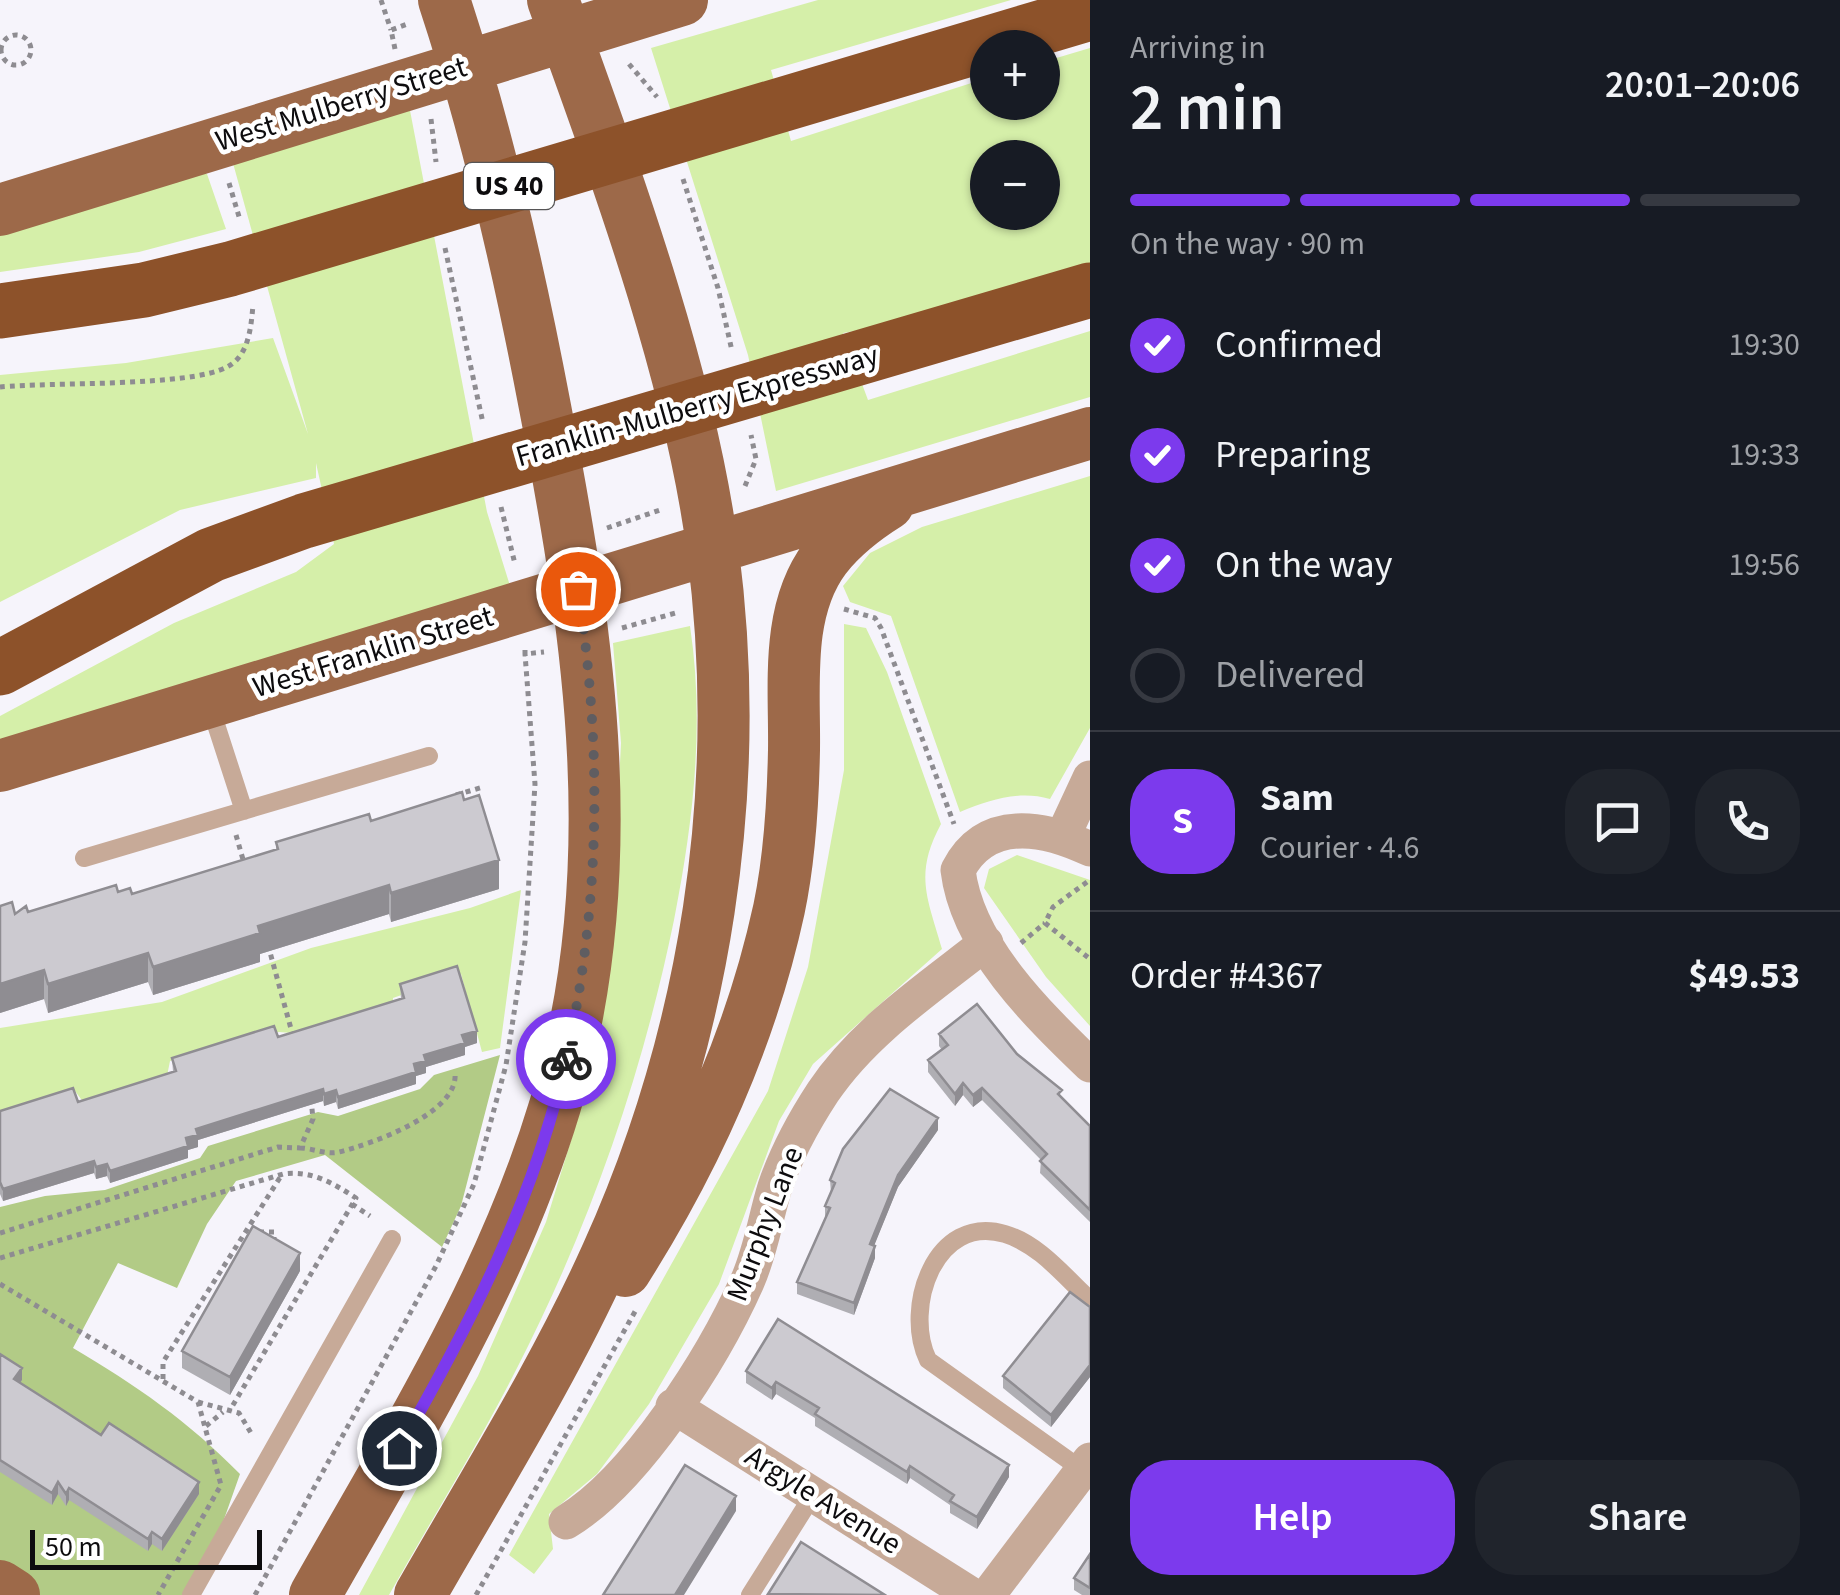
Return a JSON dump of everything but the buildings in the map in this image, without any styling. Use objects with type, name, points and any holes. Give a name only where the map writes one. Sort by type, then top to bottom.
[{"type":"highway","name":"US 40","points":[[0,311],[144,290],[241,264],[1090,13]]},
{"type":"highway","name":"Franklin-Mulberry Expressway","points":[[0,668],[211,555],[304,521],[1090,290]]},
{"type":"main road","name":"West Mulberry Street","points":[[0,210],[466,66],[560,17],[682,0]]},
{"type":"main road","points":[[315,1595],[460,1340],[522,1204],[556,1103],[587,951],[594,881],[593,727],[578,589],[525,306],[466,66],[431,10]]},
{"type":"main road","points":[[420,1595],[538,1388],[608,1253],[647,1148],[697,981],[722,812],[725,722],[712,548],[658,316],[560,17]]},
{"type":"main road","name":"West Franklin Street","points":[[0,766],[1090,433]]},
{"type":"main road","points":[[538,1388],[623,1274],[700,1143],[756,990],[784,872],[791,820],[796,636],[809,588],[823,560],[854,526],[918,485]]},
{"type":"main road","points":[[0,1586],[14,1595]]},
{"type":"street","points":[[1090,778],[1076,843],[1028,830],[1004,832],[982,839],[968,852],[958,870],[969,916],[1000,946],[1024,994],[1090,1066]]},
{"type":"street","name":"Murphy Lane","points":[[566,1522],[615,1485],[639,1458],[673,1406],[747,1282],[776,1186],[824,1090],[859,1047],[1000,946]]},
{"type":"street","name":"Argyle Avenue","points":[[673,1406],[972,1595]]},
{"type":"street","points":[[988,1595],[1087,1468]]},
{"type":"lane","points":[[209,702],[244,811]]},
{"type":"lane","points":[[84,858],[428,756]]},
{"type":"lane","points":[[1087,1468],[928,1360],[919,1342],[918,1314],[924,1282],[937,1259],[954,1240],[981,1230],[1028,1244],[1090,1300]]},
{"type":"lane","points":[[191,1595],[392,1239]]},
{"type":"lane","points":[[750,1595],[814,1495]]},
{"type":"path","points":[[381,0],[396,56]]},
{"type":"path","points":[[392,30],[431,10]]},
{"type":"path","points":[[3,36],[24,37],[30,54],[16,64],[1,53],[3,36]]},
{"type":"path","points":[[628,64],[654,89],[660,107]]},
{"type":"path","points":[[430,109],[436,166]]},
{"type":"path","points":[[0,387],[191,376],[228,367],[247,346],[241,264],[216,142]]},
{"type":"path","points":[[677,162],[718,288],[735,364]]},
{"type":"path","points":[[444,243],[484,428]]},
{"type":"path","points":[[742,494],[756,459],[748,421]]},
{"type":"path","points":[[500,501],[518,569]]},
{"type":"path","points":[[626,521],[666,508]]},
{"type":"path","points":[[834,606],[866,614],[881,628],[933,777],[955,822],[947,832]]},
{"type":"path","points":[[612,630],[687,610]]},
{"type":"path","points":[[255,1595],[436,1266],[474,1184],[506,1064],[525,942],[534,784],[525,654]]},
{"type":"path","points":[[446,798],[483,787]]},
{"type":"path","points":[[236,832],[249,880]]},
{"type":"path","points":[[225,866],[262,855]]},
{"type":"path","points":[[1000,946],[1046,923],[1053,907],[1090,882]]},
{"type":"path","points":[[1046,923],[1090,959]]},
{"type":"path","points":[[265,936],[298,1050]]},
{"type":"path","points":[[0,1233],[278,1147],[339,1152],[430,1115],[452,1092],[455,1072]]},
{"type":"path","points":[[300,1148],[312,1119],[308,1088]]},
{"type":"path","points":[[164,1378],[163,1362],[283,1174]]},
{"type":"path","points":[[0,1258],[283,1174],[314,1175],[356,1198],[226,1411],[206,1427]]},
{"type":"path","points":[[352,1204],[370,1216]]},
{"type":"path","points":[[246,1232],[274,1232],[274,1248],[287,1256]]},
{"type":"path","points":[[300,1263],[313,1271]]},
{"type":"path","points":[[0,1284],[164,1378],[198,1402],[238,1413],[250,1433]]},
{"type":"path","points":[[158,1595],[221,1485],[198,1402]]},
{"type":"green space","points":[[818,0],[1011,0],[771,70],[791,141],[970,83],[970,120],[1060,120],[1060,57],[1090,48],[1090,265],[912,321],[843,333],[868,400],[1090,331],[1090,397],[776,491],[748,355],[651,48]]},
{"type":"green space","points":[[408,100],[487,512],[511,589],[0,745],[0,716],[174,623],[296,572],[334,544],[316,463],[316,478],[180,510],[0,602],[0,375],[126,363],[273,338],[308,434],[231,156]]},
{"type":"green space","points":[[193,169],[207,174],[226,229],[139,252],[0,272],[0,231]]},
{"type":"green space","points":[[1090,476],[1090,728],[1050,799],[1004,798],[960,812],[891,616],[850,602],[843,586],[870,553],[922,527]]},
{"type":"green space","points":[[844,624],[866,628],[887,672],[941,824],[925,872],[928,900],[942,949],[813,1064],[779,1121],[719,1284],[649,1404],[597,1474],[549,1514],[553,1549],[534,1574],[509,1555],[768,1091],[808,967],[844,770]]},
{"type":"green space","points":[[690,626],[697,737],[687,847],[661,978],[610,1150],[567,1262],[470,1455],[389,1595],[359,1595],[478,1376],[546,1222],[579,1114],[615,862],[621,743],[613,643]]},
{"type":"green space","points":[[1017,855],[1090,880],[1090,1026],[1046,977],[984,888],[989,869]]},
{"type":"green space","points":[[521,890],[500,1048],[482,1052],[461,974],[393,998],[393,1006],[305,1034],[279,1032],[170,1061],[167,1076],[84,1103],[75,1091],[0,1116],[0,1028],[162,1002],[311,948],[470,908]]},
{"type":"green space","points":[[500,1055],[461,1206],[442,1247],[325,1155],[236,1181],[207,1224],[177,1288],[118,1263],[73,1348],[161,1405],[240,1474],[217,1539],[185,1595],[26,1595],[0,1577],[0,1207],[45,1196],[105,1190],[200,1158],[208,1146],[318,1112],[338,1116],[420,1089],[434,1075]]},
{"type":"way so far","points":[[566,1059],[587,951],[594,881],[593,727],[578,589]]},
{"type":"route","points":[[399,1448],[460,1340],[522,1204],[556,1103],[566,1059]]}]
